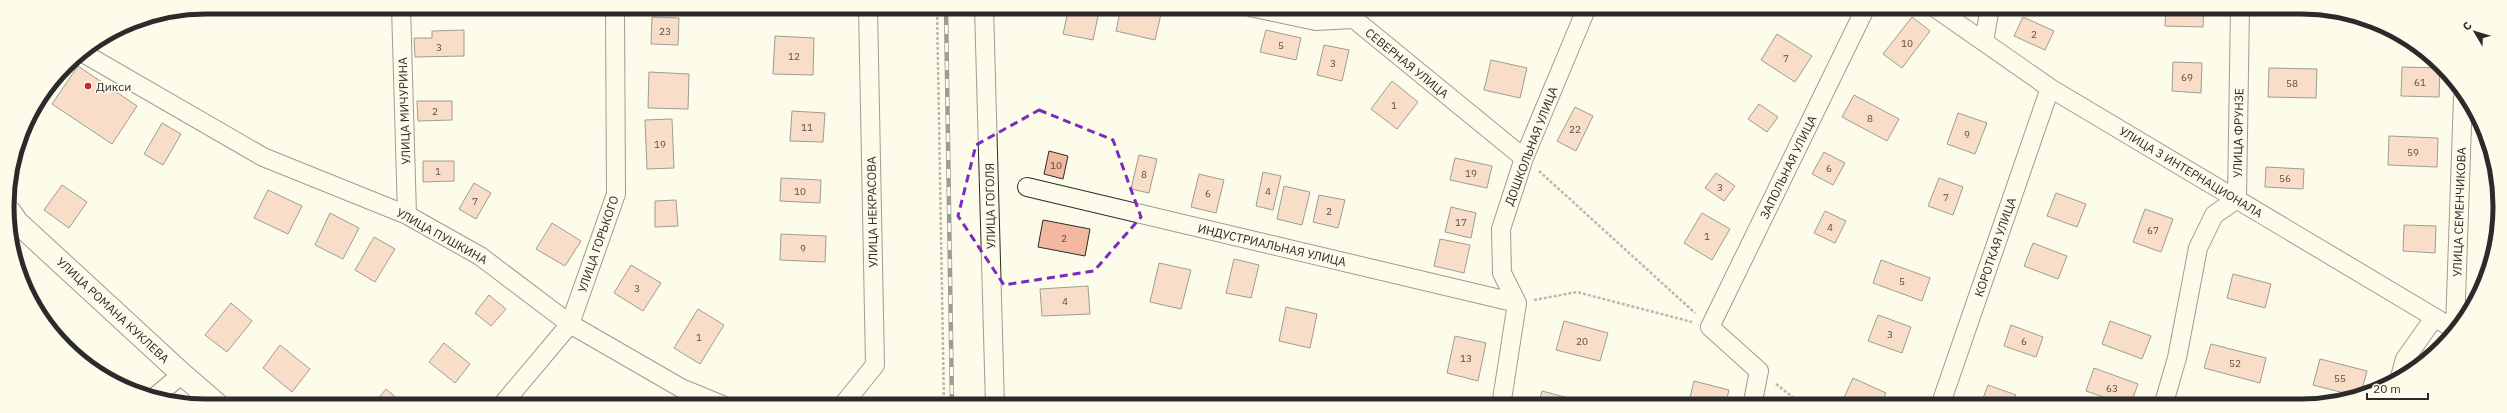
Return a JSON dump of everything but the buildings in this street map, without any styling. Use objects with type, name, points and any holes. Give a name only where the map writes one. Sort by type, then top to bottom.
[{"type":"street","name":"УЛИЦА МИЧУРИНА","points":[[401,14],[407,215]]},
{"type":"street","name":"УЛИЦА ГОРЬКОГО","points":[[507,399],[570,324],[616,194],[615,14]]},
{"type":"street","name":"УЛИЦА НЕКРАСОВА","points":[[848,399],[875,365],[868,14]]},
{"type":"street","name":"УЛИЦА ГОГОЛЯ","points":[[984,14],[995,399]]},
{"type":"street","name":"СЕВЕРНАЯ УЛИЦА","points":[[1283,14],[1316,21],[1351,14]]},
{"type":"street","name":"СЕВЕРНАЯ УЛИЦА","points":[[1357,14],[1524,158]]},
{"type":"street","name":"ДОШКОЛЬНАЯ УЛИЦА","points":[[1518,303],[1502,273],[1501,229],[1524,158],[1584,14]]},
{"type":"street","name":"ЗАПОЛЬНАЯ УЛИЦА","points":[[1710,327],[1863,14]]},
{"type":"street","name":"УЛИЦА 3 ИНТЕРНАЦИОНАЛА","points":[[1944,14],[2050,88],[2434,318],[2451,326]]},
{"type":"street","points":[[1984,42],[1989,14]]},
{"type":"street","name":"УЛИЦА ФРУНЗЕ","points":[[2237,200],[2240,14]]},
{"type":"street","name":"УЛИЦА ПУШКИНА","points":[[88,55],[263,157],[407,215],[480,256],[570,324],[681,388],[708,399]]},
{"type":"street","name":"КОРОТКАЯ УЛИЦА","points":[[1942,399],[2050,88]]},
{"type":"street","name":"УЛИЦА СЕМЕНЧИКОВА","points":[[2455,321],[2463,103]]},
{"type":"street","name":"ИНДУСТРИАЛЬНАЯ УЛИЦА","points":[[1028,187],[1518,303]]},
{"type":"street","points":[[2165,399],[2177,358],[2198,248],[2214,215],[2237,200]]},
{"type":"street","name":"УЛИЦА РОМАНА КУКЛЕВА","points":[[14,218],[211,399]]},
{"type":"street","points":[[1502,399],[1518,303]]},
{"type":"street","points":[[2402,370],[2405,359],[2434,318]]},
{"type":"street","points":[[1710,327],[1760,371],[1754,399]]},
{"type":"street","points":[[160,393],[182,374]]},
{"type":"path","points":[[937,14],[944,399]]},
{"type":"path","points":[[1524,158],[1710,327]]},
{"type":"path","points":[[1518,303],[1577,292],[1710,327]]},
{"type":"path","points":[[1760,371],[1795,399]]},
{"type":"highlighted area","points":[[1039,110],[1113,140],[1141,217],[1094,271],[1004,285],[958,216],[976,145]]},
{"type":"railway","points":[[946,14],[952,399]]},
{"type":"place","name":"Дикси","points":[[88,86]]}]
